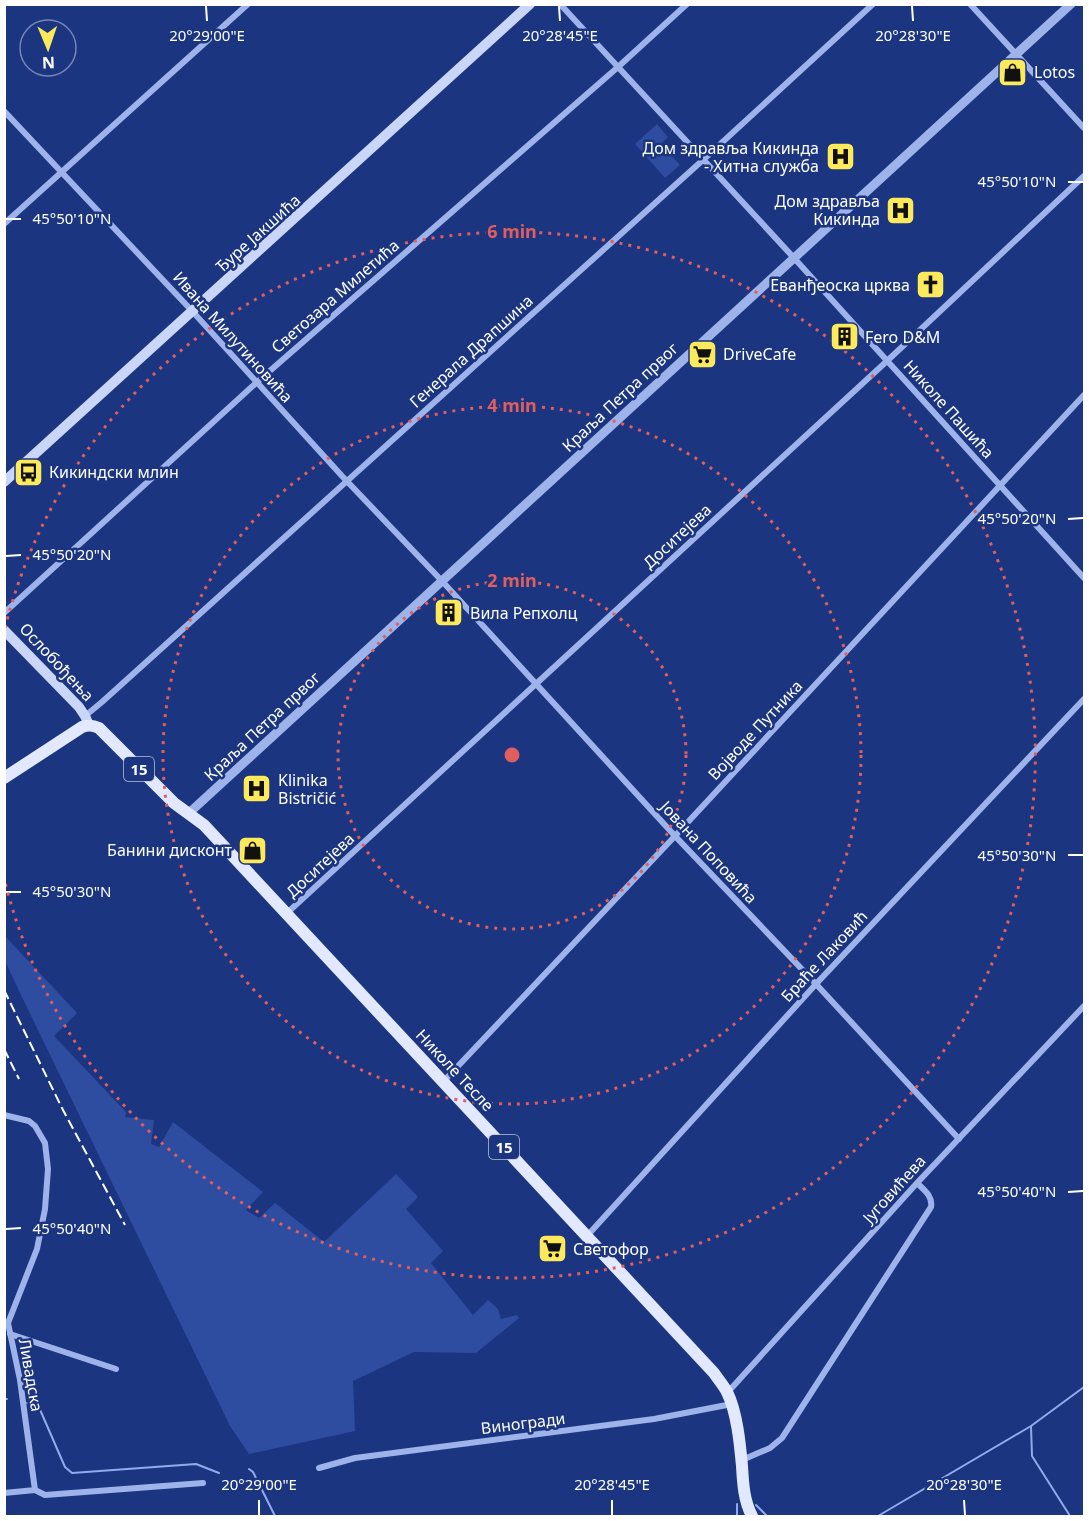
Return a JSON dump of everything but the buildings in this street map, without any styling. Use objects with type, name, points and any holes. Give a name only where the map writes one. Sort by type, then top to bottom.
[{"type":"main road","name":"Ђуре Јакшића","points":[[4,482],[530,4]]},
{"type":"main road","name":"Ослобођења","points":[[4,630],[79,707],[87,720],[99,728],[174,803],[189,813]]},
{"type":"main road","points":[[4,778],[82,727],[87,720]]},
{"type":"main road","name":"Николе Тесле","points":[[189,813],[204,825],[714,1373],[730,1399],[745,1497],[752,1516]]},
{"type":"street","points":[[4,224],[248,4]]},
{"type":"street","name":"Николе Пашића","points":[[560,4],[704,159],[1084,578]]},
{"type":"street","name":"Светозара Милетића","points":[[4,613],[256,383],[687,4]]},
{"type":"street","name":"Генерала Драпшина","points":[[87,720],[102,702],[873,4]]},
{"type":"street","points":[[970,4],[1084,128]]},
{"type":"street","name":"Краља Петра првог","points":[[189,813],[1071,4]]},
{"type":"street","name":"Ивана Милутиновића","points":[[4,111],[442,581]]},
{"type":"street","name":"Доситејева","points":[[287,914],[887,361],[1084,176]]},
{"type":"street","name":"Војводе Путника","points":[[443,1082],[675,836],[1084,395]]},
{"type":"street","name":"Јована Поповића","points":[[442,581],[675,836],[816,984],[958,1139]]},
{"type":"street","name":"Браће Лаковић","points":[[587,1236],[816,984],[1084,699]]},
{"type":"street","name":"Југовићева","points":[[730,1399],[917,1183],[1084,1006]]},
{"type":"street","name":"Ливадска","points":[[4,1115],[29,1121],[35,1126],[45,1143],[48,1169],[45,1209],[37,1249],[8,1323],[20,1380],[34,1490]]},
{"type":"street","points":[[741,1460],[770,1448],[782,1438],[931,1207],[930,1197],[917,1183]]},
{"type":"street","points":[[10,1334],[116,1369]]},
{"type":"street","name":"Виногради","points":[[319,1467],[355,1458],[654,1419],[730,1399]]},
{"type":"street","points":[[4,1493],[34,1490],[45,1495],[203,1483]]},
{"type":"shaded area","points":[[657,124],[668,137],[661,144],[680,165],[665,178],[635,144]]},
{"type":"shaded area","points":[[5,936],[77,1013],[54,1036],[126,1112],[125,1117],[154,1120],[151,1144],[159,1147],[173,1122],[263,1192],[246,1210],[259,1218],[275,1203],[324,1242],[396,1174],[418,1197],[406,1209],[443,1251],[431,1263],[473,1315],[488,1300],[498,1309],[501,1319],[517,1315],[519,1318],[476,1353],[414,1352],[353,1381],[355,1431],[249,1454],[230,1426],[20,993],[5,961]]},
{"type":"waterway","points":[[878,1516],[1031,1426],[1084,1387]]},
{"type":"waterway","points":[[27,1403],[38,1405],[65,1467],[72,1473],[196,1464],[219,1473]]},
{"type":"waterway","points":[[1031,1426],[1032,1456],[1070,1516]]},
{"type":"waterway","points":[[249,1469],[253,1472],[275,1516]]},
{"type":"waterway","points":[[737,1504],[737,1516]]},
{"type":"waterway","points":[[756,1505],[767,1516]]},
{"type":"railway","points":[[4,990],[63,1110],[125,1225]]},
{"type":"railway","points":[[4,1049],[19,1079]]},
{"type":"place","name":"Lotos","points":[[1013,72]]},
{"type":"place","name":"Дом здравља Кикинда - Хитна служба","points":[[840,157]]},
{"type":"place","name":"Дом здравља Кикинда","points":[[901,210]]},
{"type":"place","name":"Еванђеоска црква","points":[[931,285]]},
{"type":"place","name":"Fero D&M","points":[[844,337]]},
{"type":"place","name":"DriveCafe","points":[[702,354]]},
{"type":"place","name":"Кикиндски млин","points":[[28,472]]},
{"type":"place","name":"Вила Репхолц","points":[[449,613]]},
{"type":"place","name":"Klinika Bistričić","points":[[257,789]]},
{"type":"place","name":"Банини дисконт","points":[[253,850]]},
{"type":"place","name":"Светофор","points":[[552,1249]]}]
